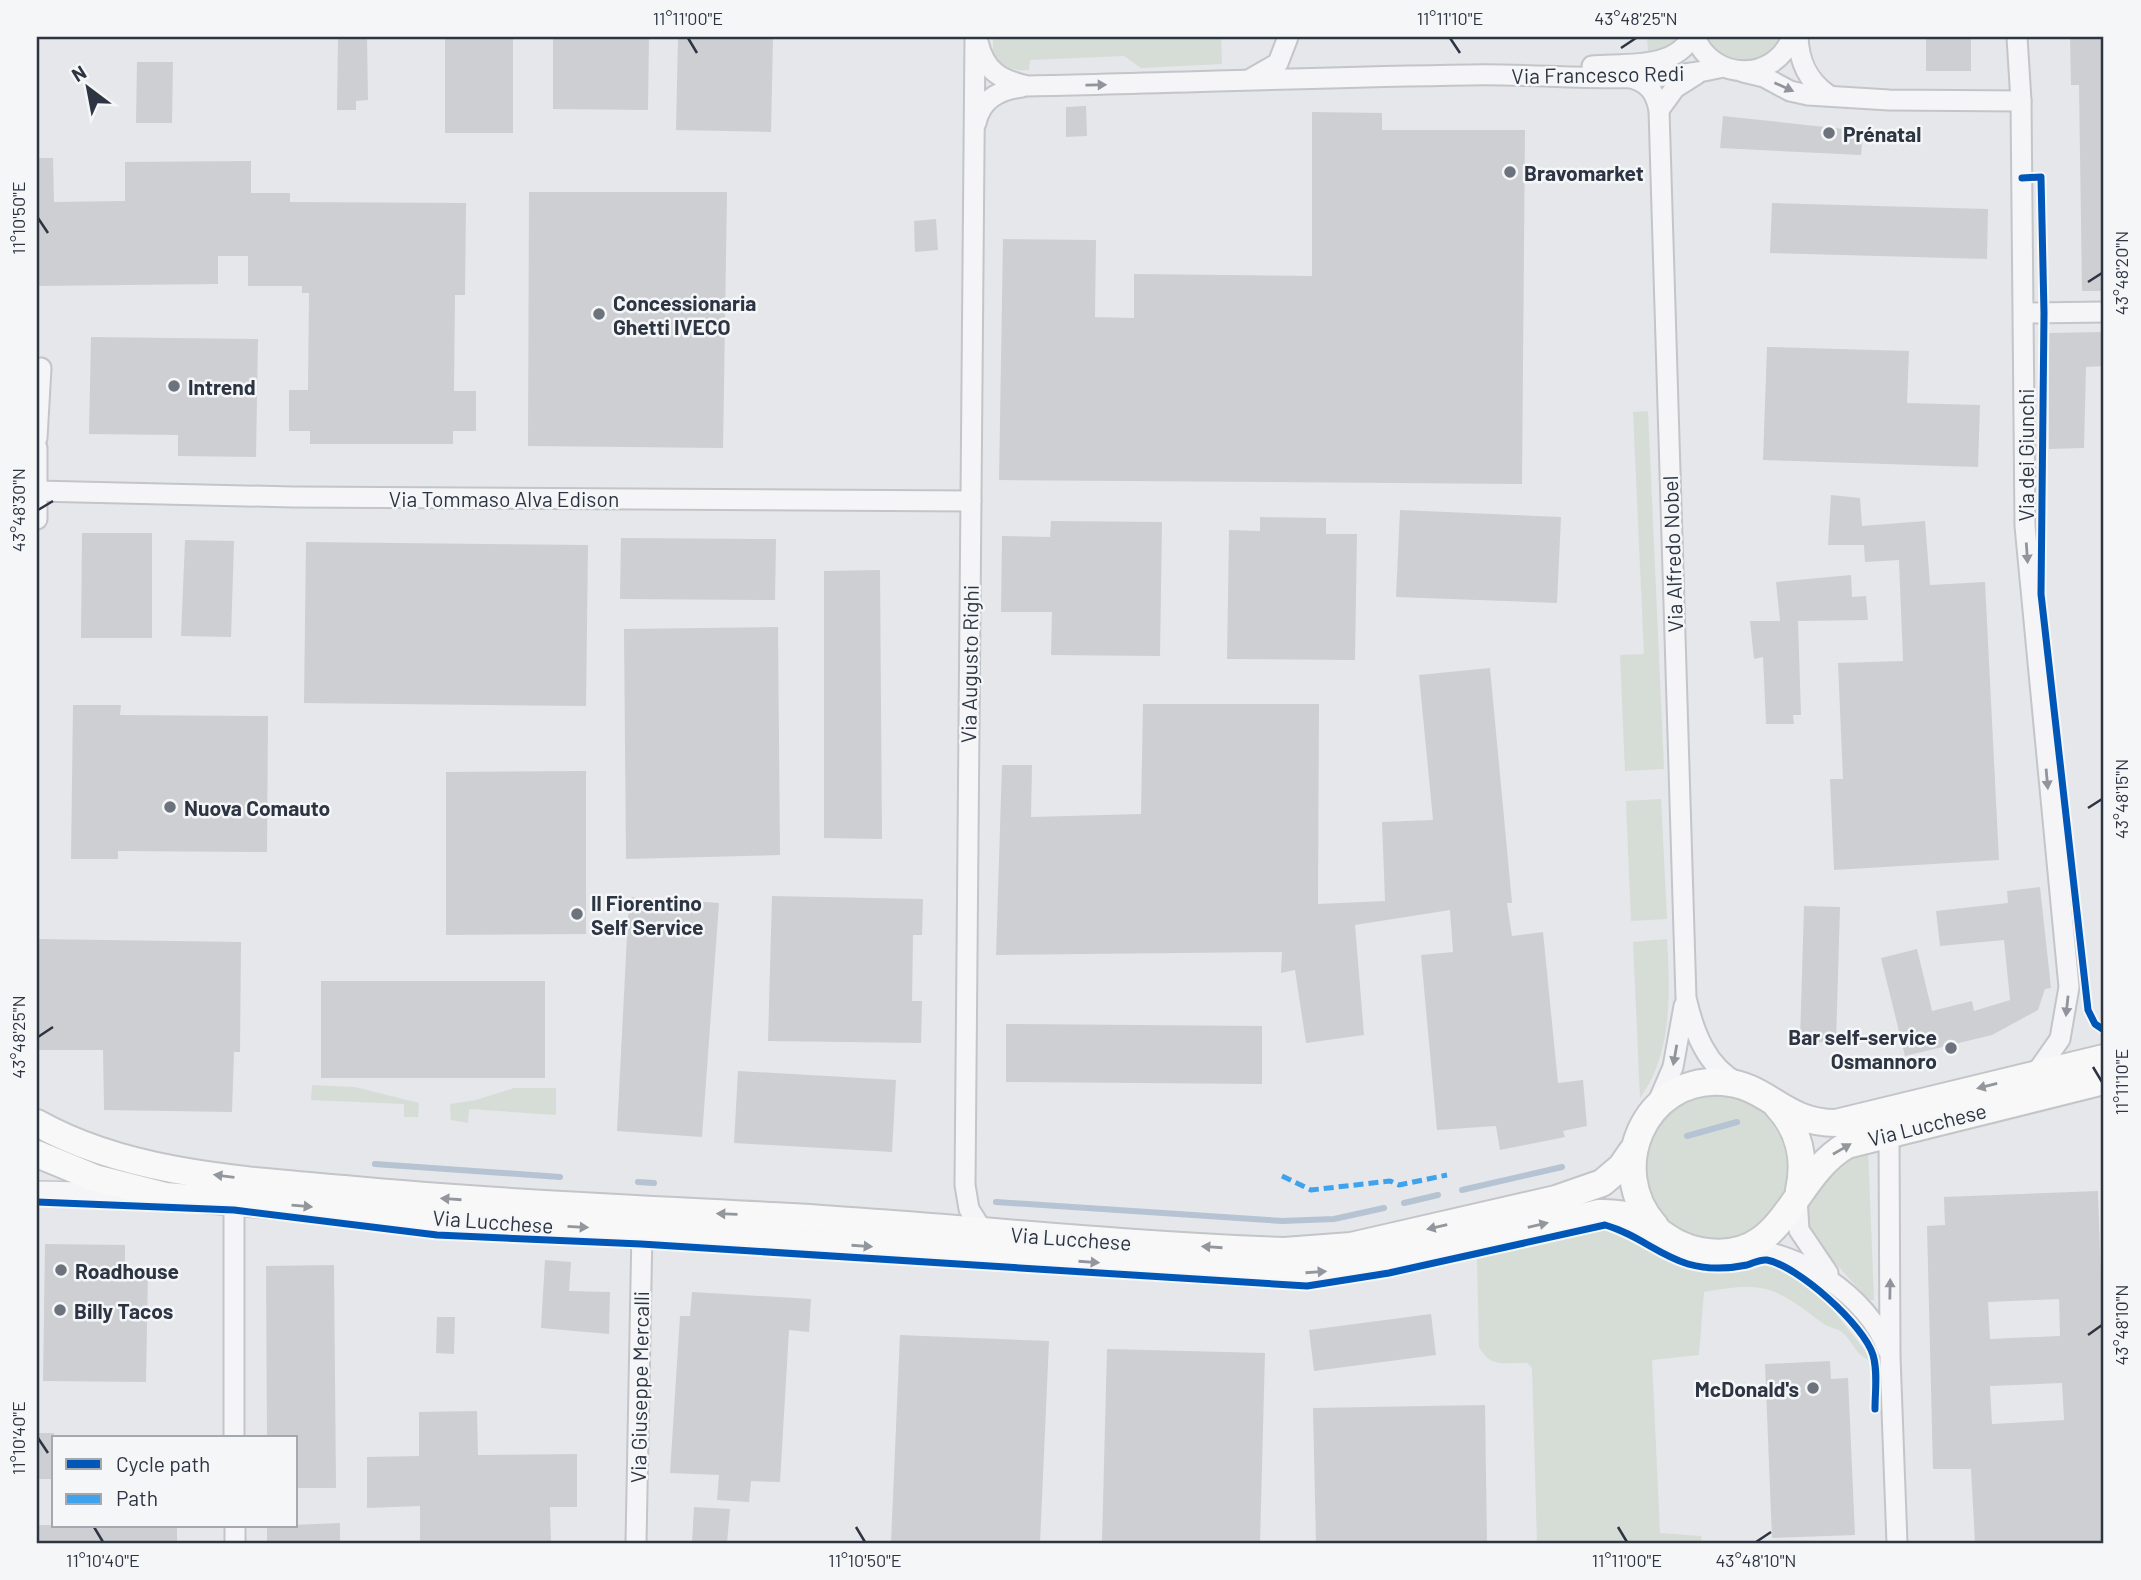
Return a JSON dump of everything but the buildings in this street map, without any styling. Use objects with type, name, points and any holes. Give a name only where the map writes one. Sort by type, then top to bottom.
[{"type":"main road","points":[[2087,1077],[2104,1058]]},
{"type":"main road","name":"Via Lucchese","points":[[1658,1230],[1636,1196],[1631,1175],[1632,1152],[1640,1129],[1655,1108],[1671,1095],[1692,1085],[1715,1082],[1741,1085],[1797,1117],[1836,1123],[2036,1073],[2087,1077]]},
{"type":"main road","name":"Via Lucchese","points":[[37,1154],[104,1181],[166,1196],[438,1219],[642,1230],[1253,1273],[1352,1269],[1588,1214],[1628,1213],[1679,1244],[1698,1251],[1717,1253],[1739,1250],[1760,1241],[1775,1230],[1816,1169],[1839,1149],[1889,1132],[2087,1077]]},
{"type":"main road","name":"Via Lucchese","points":[[1775,1104],[1791,1124],[1800,1147],[1802,1173],[1797,1198]]},
{"type":"main road","name":"Via Lucchese","points":[[38,1123],[111,1154],[210,1175],[274,1182],[453,1199],[795,1217],[940,1230],[1262,1250],[1351,1246],[1574,1194],[1608,1178],[1632,1152]]},
{"type":"street","points":[[976,37],[991,72],[1004,80],[1028,86]]},
{"type":"street","name":"Via Augusto Righi","points":[[976,37],[965,1194],[973,1218],[984,1233]]},
{"type":"street","points":[[1289,37],[1301,66],[1309,76],[1316,78]]},
{"type":"street","points":[[1244,80],[1263,74],[1278,63],[1289,37]]},
{"type":"street","name":"Via Francesco Redi","points":[[1472,75],[1653,62],[1676,53],[1693,37],[1706,55],[1723,67],[1758,75],[1800,94],[1889,100],[2021,101]]},
{"type":"street","points":[[1743,72],[1761,69],[1776,61],[1792,37]]},
{"type":"street","points":[[1798,37],[1801,61],[1809,78],[1827,94]]},
{"type":"street","name":"Via dei Giunchi","points":[[2017,37],[2021,101],[2025,526],[2069,987],[2060,1039],[2036,1073]]},
{"type":"street","name":"Via Francesco Redi","points":[[1028,86],[1472,75],[1628,77],[1698,73],[1723,67]]},
{"type":"street","points":[[1659,110],[1675,88],[1698,73]]},
{"type":"street","points":[[1628,77],[1647,84],[1655,96],[1659,110]]},
{"type":"street","name":"Via Augusto Righi","points":[[974,135],[977,118],[986,102],[1006,89],[1028,86]]},
{"type":"street","name":"Via Alfredo Nobel","points":[[1659,110],[1686,998],[1693,1026],[1711,1059],[1724,1074],[1741,1085]]},
{"type":"street","points":[[2024,313],[2104,312]]},
{"type":"street","points":[[37,438],[41,368]]},
{"type":"street","points":[[37,448],[37,519]]},
{"type":"street","name":"Via Tommaso Alva Edison","points":[[38,490],[293,497],[971,501]]},
{"type":"street","name":"Via Alfredo Nobel","points":[[1655,1108],[1673,1067],[1686,998]]},
{"type":"street","points":[[1889,1132],[1890,1357],[1898,1543]]},
{"type":"street","points":[[37,1193],[166,1196]]},
{"type":"street","points":[[940,1230],[957,1214],[965,1194]]},
{"type":"street","points":[[1797,1198],[1798,1224],[1803,1237],[1841,1291]]},
{"type":"street","points":[[234,1200],[234,1436]]},
{"type":"street","name":"Via Giuseppe Mercalli","points":[[636,1543],[642,1230]]},
{"type":"street","points":[[1739,1250],[1761,1249],[1787,1255],[1815,1270],[1841,1291],[1877,1328],[1890,1357]]},
{"type":"shaded area","points":[[993,37],[1221,37],[1222,64],[1141,68],[1124,56],[1030,60],[1029,70],[1018,70],[1001,63],[993,54]]},
{"type":"shaded area","points":[[1647,37],[1678,37],[1665,49],[1648,52]]},
{"type":"shaded area","points":[[1706,37],[1782,37],[1765,55],[1744,61],[1723,55]]},
{"type":"shaded area","points":[[1648,411],[1664,769],[1625,771],[1620,655],[1644,654],[1633,412]]},
{"type":"shaded area","points":[[1661,799],[1667,919],[1631,921],[1626,801]]},
{"type":"shaded area","points":[[1667,939],[1669,980],[1664,1042],[1659,1062],[1640,1098],[1633,942]]},
{"type":"shaded area","points":[[312,1085],[355,1087],[419,1103],[418,1117],[404,1117],[404,1104],[311,1100]]},
{"type":"shaded area","points":[[514,1088],[556,1088],[556,1115],[469,1109],[468,1123],[451,1120],[450,1104],[476,1100]]},
{"type":"shaded area","points":[[1717,1096],[1744,1102],[1768,1117],[1783,1141],[1789,1168],[1783,1195],[1768,1219],[1744,1234],[1717,1240],[1690,1234],[1666,1219],[1651,1195],[1645,1168],[1651,1141],[1666,1117],[1690,1102]]},
{"type":"shaded area","points":[[1868,1148],[1874,1300],[1869,1300],[1813,1239],[1805,1205],[1825,1166]]},
{"type":"shaded area","points":[[1604,1230],[1639,1243],[1691,1270],[1718,1271],[1760,1265],[1777,1267],[1792,1274],[1820,1296],[1865,1350],[1869,1360],[1861,1355],[1843,1333],[1769,1290],[1742,1287],[1704,1292],[1699,1355],[1652,1360],[1660,1533],[1701,1536],[1702,1543],[1537,1543],[1532,1368],[1527,1363],[1505,1363],[1488,1359],[1479,1347],[1477,1259],[1567,1236]]},
{"type":"waterway","points":[[1687,1136],[1737,1122]]},
{"type":"waterway","points":[[375,1164],[560,1177]]},
{"type":"waterway","points":[[1462,1190],[1562,1167]]},
{"type":"waterway","points":[[638,1182],[654,1183]]},
{"type":"waterway","points":[[1404,1203],[1438,1195]]},
{"type":"waterway","points":[[996,1202],[1282,1221],[1334,1219],[1384,1208]]},
{"type":"marked path","points":[[1282,1176],[1311,1190],[1390,1181],[1399,1185],[1447,1175]]},
{"type":"cycle path","points":[[2022,178],[2041,177],[2044,313],[2041,594],[2088,1010],[2095,1024],[2104,1030]]},
{"type":"cycle path","points":[[37,1202],[234,1210],[437,1235],[641,1244],[1307,1286],[1389,1273],[1605,1225],[1688,1264],[1725,1268],[1767,1260],[1795,1273],[1844,1313],[1867,1343],[1875,1368],[1875,1409]]},
{"type":"place","name":"Prénatal","points":[[1829,133]]},
{"type":"place","name":"Bravomarket","points":[[1510,172]]},
{"type":"place","name":"Concessionaria Ghetti IVECO","points":[[599,314]]},
{"type":"place","name":"Intrend","points":[[174,386]]},
{"type":"place","name":"Nuova Comauto","points":[[170,807]]},
{"type":"place","name":"Il Fiorentino Self Service","points":[[577,914]]},
{"type":"place","name":"Bar self-service Osmannoro","points":[[1951,1048]]},
{"type":"place","name":"Roadhouse","points":[[61,1270]]},
{"type":"place","name":"Billy Tacos","points":[[60,1310]]},
{"type":"place","name":"McDonald's","points":[[1813,1388]]}]
